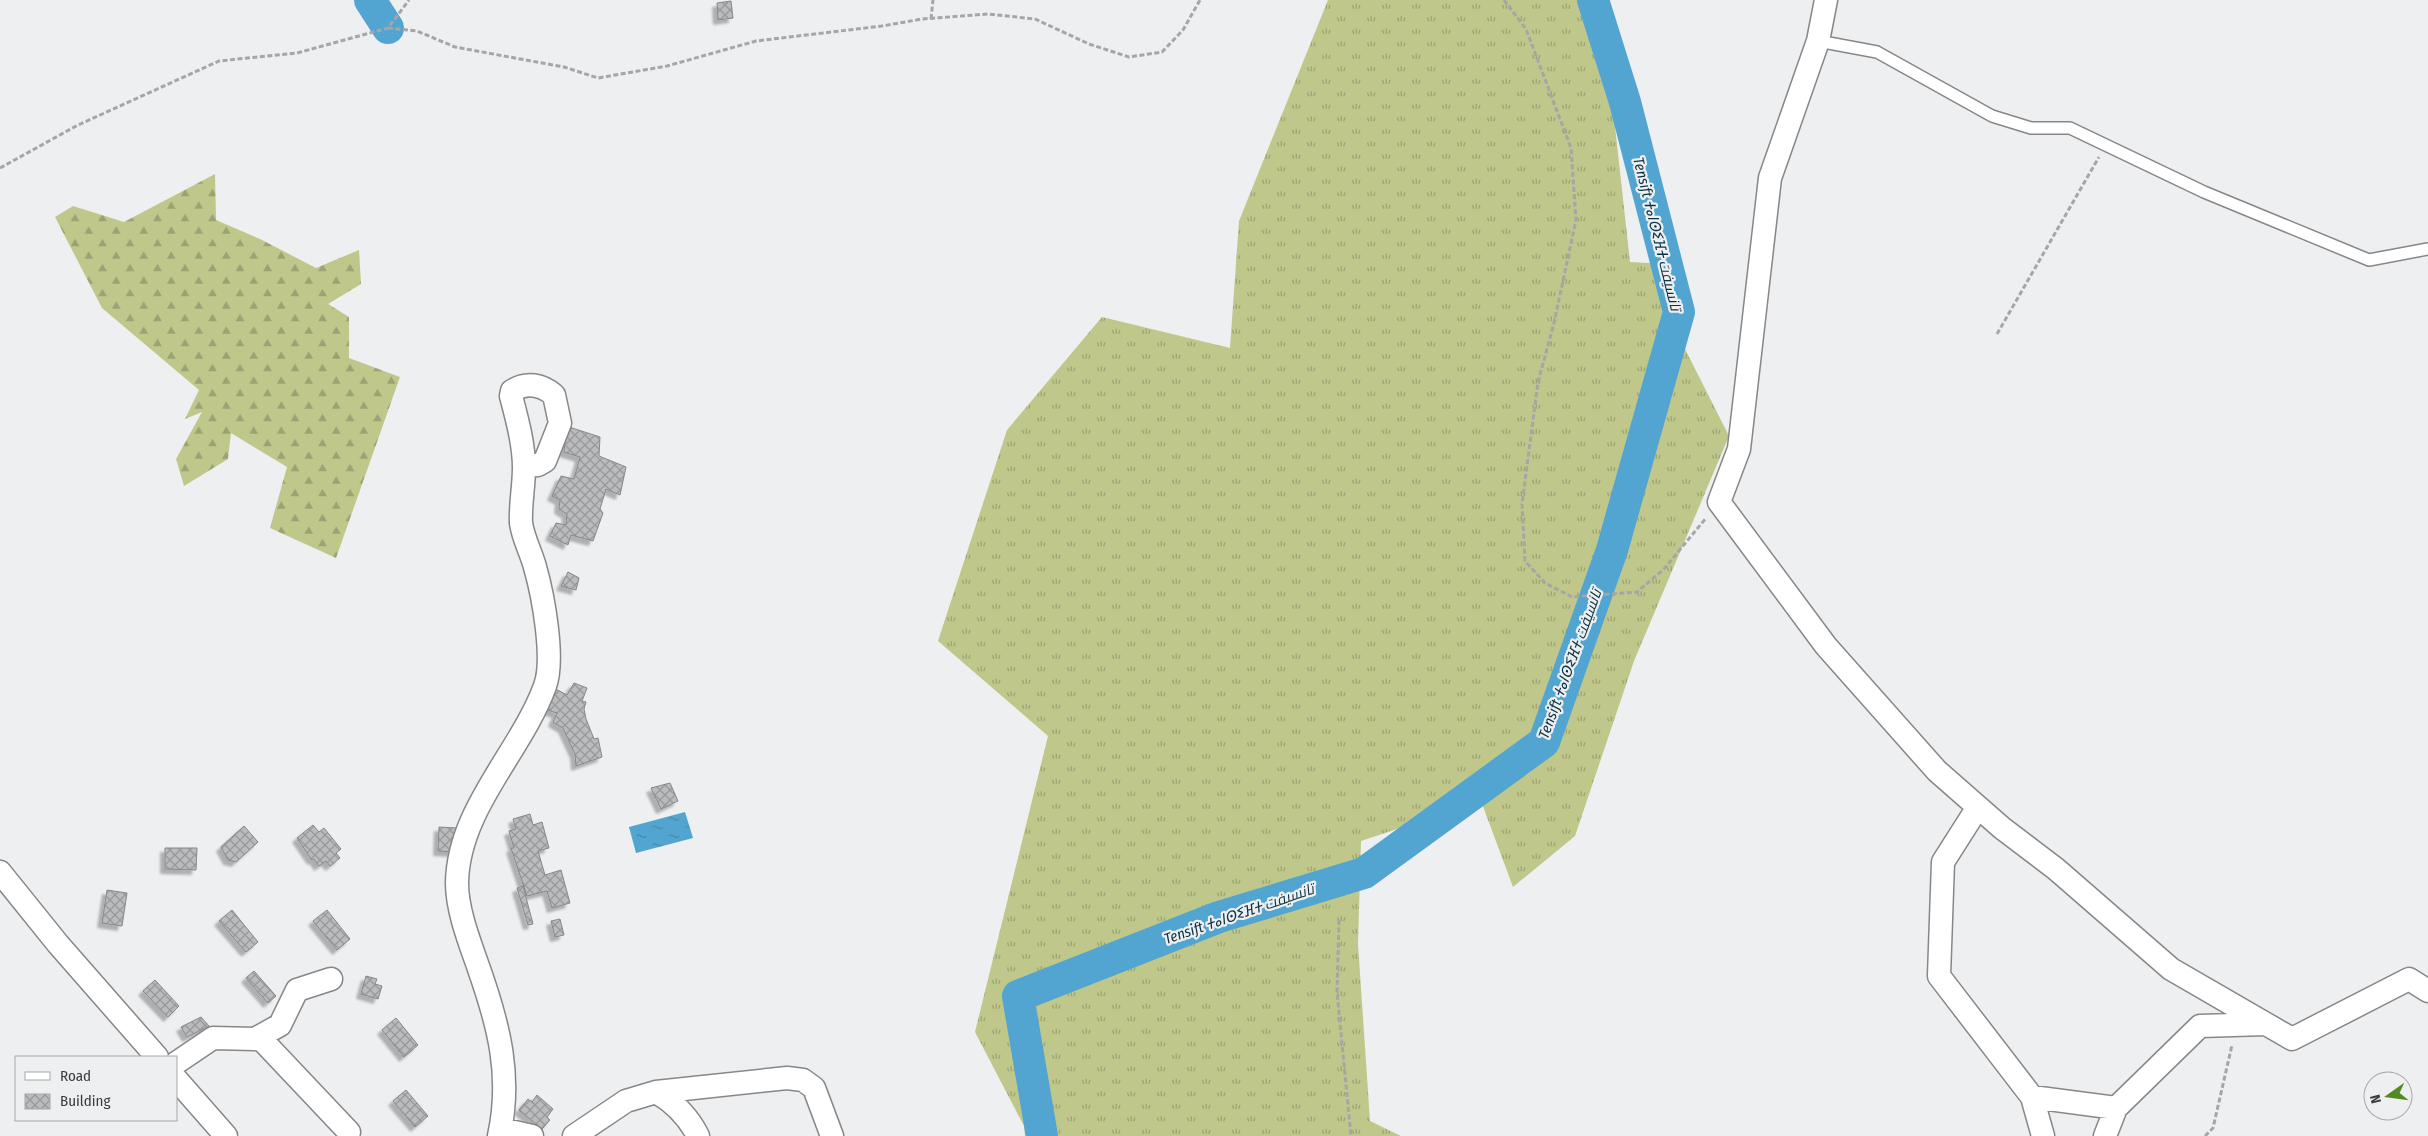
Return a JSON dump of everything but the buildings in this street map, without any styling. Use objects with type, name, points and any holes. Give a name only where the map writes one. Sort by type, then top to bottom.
[{"type":"street","points":[[1826,0],[1818,41],[1770,178],[1739,449],[1719,502],[1845,669],[1937,770],[1978,807],[2056,869],[2171,969],[2292,1039],[2409,979],[2428,991]]},
{"type":"street","points":[[524,466],[521,523],[541,592],[546,625],[548,674],[537,703],[475,815],[458,863],[457,885],[471,945],[492,1004],[500,1035],[506,1077],[504,1113],[500,1133],[532,1136]]},
{"type":"street","points":[[1978,807],[1943,862],[1939,976],[2032,1097],[2043,1136]]},
{"type":"street","points":[[0,872],[58,944],[156,1056]]},
{"type":"street","points":[[255,1039],[280,1025],[298,990],[331,979]]},
{"type":"street","points":[[2106,1136],[2116,1108],[2200,1026],[2266,1024]]},
{"type":"street","points":[[178,1062],[213,1038],[262,1040],[349,1132]]},
{"type":"street","points":[[574,1136],[626,1102],[656,1092],[686,1087],[796,1078],[809,1083],[814,1088],[832,1136]]},
{"type":"street","points":[[178,1082],[226,1136]]},
{"type":"street","points":[[656,1092],[672,1102],[684,1114],[698,1136]]},
{"type":"street","points":[[2032,1097],[2116,1108]]},
{"type":"lane","points":[[1818,41],[1877,52],[1992,116],[2031,128],[2070,128],[2204,192],[2369,260],[2428,248]]},
{"type":"path","points":[[388,28],[409,0]]},
{"type":"path","points":[[931,19],[932,0]]},
{"type":"path","points":[[0,168],[78,125],[219,61],[297,53],[388,28],[417,30],[455,47],[564,67],[598,78],[668,66],[756,41],[931,19],[988,14],[1035,19],[1089,44],[1129,57],[1162,52],[1183,30],[1200,0]]},
{"type":"path","points":[[1504,0],[1526,29],[1571,148],[1576,220],[1554,323],[1538,382],[1522,504],[1525,562],[1545,583],[1572,597],[1636,592],[1664,569],[1719,502]]},
{"type":"path","points":[[1997,334],[2106,146]]},
{"type":"path","points":[[1339,920],[1337,992],[1351,1136]]},
{"type":"path","points":[[2205,1136],[2213,1128],[2237,1025]]},
{"type":"green space","points":[[1328,0],[1601,0],[1630,262],[1683,265],[1684,347],[1729,436],[1634,661],[1575,836],[1513,887],[1481,801],[1361,841],[1358,944],[1370,1121],[1401,1136],[1025,1136],[1024,1126],[975,1032],[1048,736],[938,641],[1007,430],[1102,317],[1230,348],[1239,221]]},
{"type":"green space","points":[[215,174],[216,220],[260,239],[316,268],[359,250],[361,284],[328,304],[349,317],[349,358],[400,377],[336,558],[270,528],[287,467],[231,433],[228,459],[184,486],[176,459],[202,412],[185,419],[199,390],[102,308],[55,217],[73,206],[124,222]]},
{"type":"water","points":[[685,812],[693,838],[636,853],[629,827]]},
{"type":"waterway","points":[[370,0],[388,28]]},
{"type":"waterway","name":"Tensift ⵜⴰⵏⵙⵉⴼⵜ تانسيفت","points":[[1042,1136],[1018,996],[1219,917],[1364,873],[1544,742],[1612,550],[1679,312],[1625,102],[1593,0]]}]
